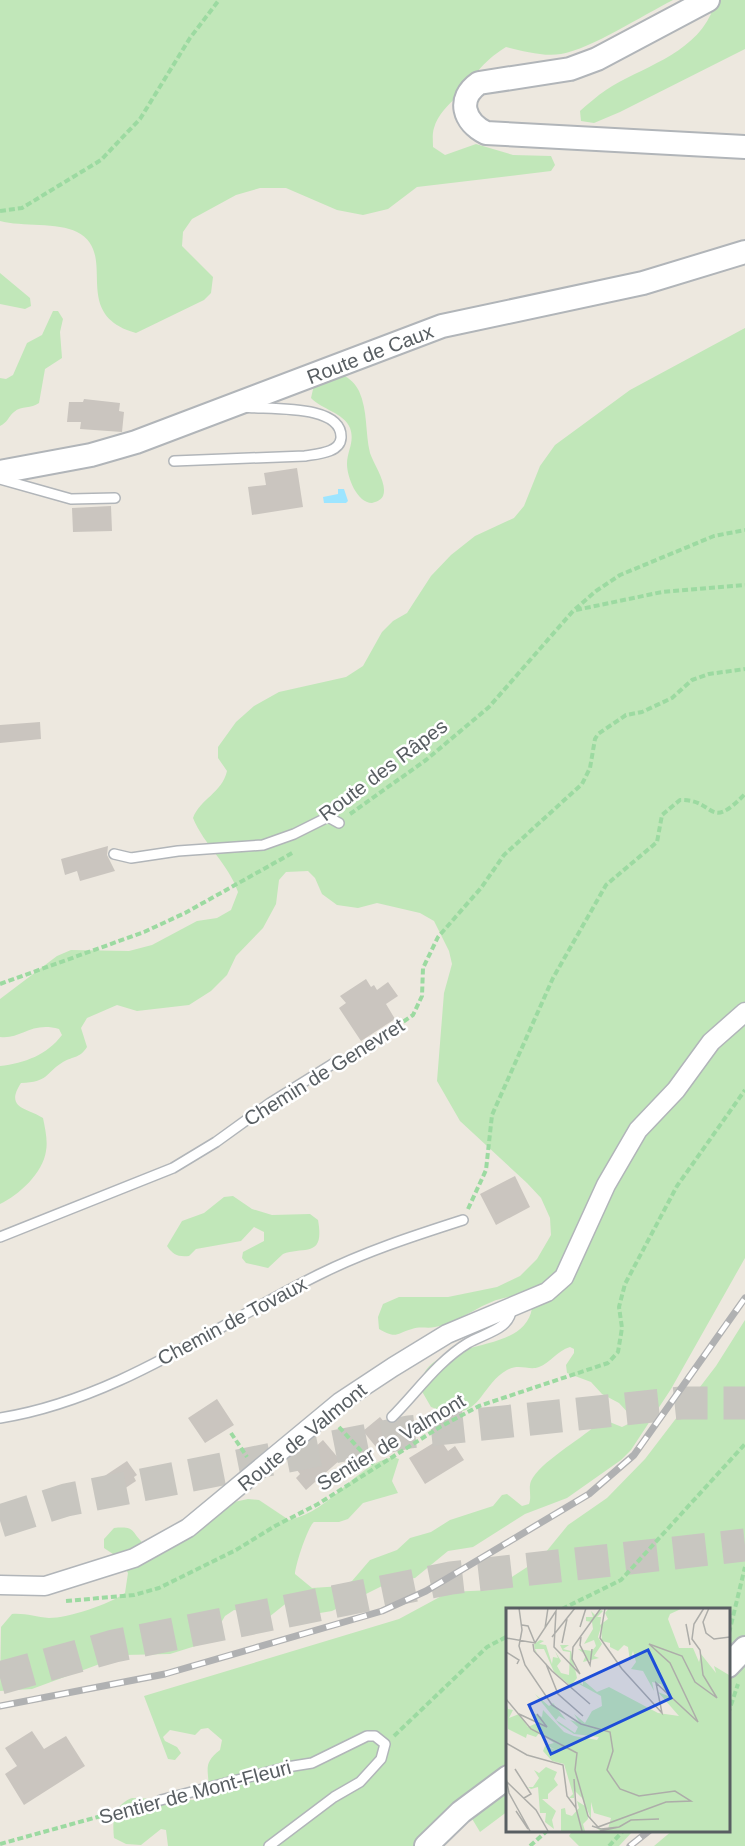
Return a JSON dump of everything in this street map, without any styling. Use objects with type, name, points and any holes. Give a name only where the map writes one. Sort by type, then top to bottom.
[{"type":"street","points":[[708,0],[597,59],[570,69],[479,83],[471,89],[465,102],[465,114],[474,127],[486,133],[745,147]]},
{"type":"street","name":"Route de Caux","points":[[0,472],[91,455],[136,442],[442,326],[643,283],[745,252]]},
{"type":"street","name":"Route de Valmont","points":[[0,1585],[45,1586],[134,1558],[188,1528],[340,1402],[393,1367],[447,1334],[547,1292],[564,1277],[606,1185],[638,1130],[676,1090],[711,1042],[745,1012]]},
{"type":"street","points":[[730,1665],[745,1648]]},
{"type":"street","points":[[426,1846],[461,1812],[506,1778]]},
{"type":"lane","points":[[174,461],[305,456],[326,452],[339,442],[341,436],[338,428],[320,414],[294,410],[244,408],[242,402]]},
{"type":"lane","points":[[0,479],[71,499],[115,498]]},
{"type":"lane","points":[[114,854],[131,858],[178,851],[263,845],[294,834],[328,817],[339,823]]},
{"type":"lane","name":"Chemin de Genevret","points":[[0,1237],[173,1168],[339,1060]]},
{"type":"lane","name":"Chemin de Tovaux","points":[[0,1418],[27,1413],[100,1388],[181,1349],[320,1274],[412,1236],[463,1220]]},
{"type":"lane","points":[[392,1417],[458,1348],[502,1327],[508,1321],[511,1308]]},
{"type":"lane","name":"Sentier de Mont-Fleuri","points":[[161,1800],[286,1767],[312,1763],[367,1736],[375,1736],[385,1744]]},
{"type":"lane","points":[[269,1846],[334,1797],[360,1782],[381,1759],[385,1744]]},
{"type":"path","points":[[0,211],[22,208],[101,160],[140,119],[190,38],[219,0]]},
{"type":"path","name":"Route des Râpes","points":[[339,823],[426,760],[489,707],[573,611],[620,575],[714,536],[745,530]]},
{"type":"path","points":[[573,611],[662,592],[745,585]]},
{"type":"path","name":"Chemin de Genevret","points":[[339,1060],[362,1050],[413,1015],[422,996],[423,968],[438,937],[481,888],[504,855],[582,784],[590,768],[598,734],[626,715],[642,712],[672,698],[692,680],[745,669]]},
{"type":"path","points":[[463,1220],[486,1170],[492,1115],[554,978],[606,885],[657,842],[662,815],[680,800],[690,799],[718,814],[728,812],[745,794]]},
{"type":"path","points":[[0,984],[144,932],[185,913],[301,847]]},
{"type":"path","name":"Sentier de Valmont","points":[[65,1601],[134,1595],[159,1588],[236,1550],[275,1526],[318,1504],[375,1466],[479,1406],[608,1363],[618,1353],[622,1328],[619,1307],[626,1284],[677,1186],[745,1090]]},
{"type":"path","points":[[333,1419],[375,1466]]},
{"type":"path","points":[[231,1432],[257,1472]]},
{"type":"path","points":[[564,1608],[621,1580],[745,1444]]},
{"type":"path","points":[[730,1634],[745,1567]]},
{"type":"path","points":[[385,1744],[487,1647],[506,1637]]},
{"type":"path","name":"Sentier de Mont-Fleuri","points":[[0,1844],[161,1800]]},
{"type":"path","points":[[530,1846],[547,1831]]},
{"type":"path","points":[[609,1846],[623,1831]]},
{"type":"green space","points":[[0,0],[673,0],[602,39],[573,51],[547,55],[506,47],[484,65],[443,111],[436,123],[433,147],[445,155],[476,144],[513,155],[551,156],[555,165],[551,171],[417,187],[388,209],[363,215],[337,210],[286,188],[260,188],[236,195],[192,219],[183,232],[182,246],[213,277],[211,293],[204,300],[136,333],[116,324],[104,312],[99,298],[95,254],[89,242],[77,232],[60,227],[0,221]]},
{"type":"green space","points":[[705,0],[745,0],[745,49],[620,112],[594,123],[581,121],[580,111],[603,92],[664,59],[691,40],[711,14]]},
{"type":"green space","points":[[0,273],[30,298],[31,306],[25,309],[0,304]]},
{"type":"green space","points":[[53,311],[58,311],[63,319],[60,332],[62,358],[45,369],[39,403],[17,410],[0,426],[0,378],[6,379],[13,375],[27,343],[42,335]]},
{"type":"green space","points":[[745,328],[745,1258],[671,1389],[631,1450],[621,1460],[567,1498],[525,1514],[473,1547],[448,1551],[415,1578],[392,1581],[332,1611],[308,1615],[289,1601],[264,1621],[249,1612],[234,1610],[225,1616],[212,1638],[205,1643],[170,1654],[124,1655],[32,1689],[0,1691],[1,1627],[12,1614],[49,1618],[67,1616],[99,1606],[125,1593],[128,1573],[119,1558],[104,1548],[104,1539],[114,1528],[132,1530],[144,1544],[211,1519],[234,1502],[248,1499],[259,1500],[289,1520],[319,1507],[379,1462],[393,1457],[399,1459],[392,1481],[398,1493],[363,1503],[348,1519],[339,1522],[314,1522],[308,1531],[295,1574],[312,1588],[342,1586],[352,1581],[370,1560],[397,1550],[410,1538],[431,1532],[450,1520],[493,1506],[502,1495],[507,1494],[522,1506],[529,1504],[531,1481],[551,1459],[596,1425],[607,1421],[622,1427],[630,1423],[631,1416],[619,1403],[602,1394],[591,1382],[567,1373],[566,1365],[574,1353],[574,1349],[570,1347],[539,1367],[516,1367],[507,1370],[497,1377],[470,1408],[460,1412],[448,1412],[431,1407],[420,1388],[426,1370],[437,1360],[451,1354],[501,1339],[516,1332],[526,1322],[532,1308],[522,1297],[499,1299],[447,1324],[435,1327],[415,1328],[396,1335],[379,1329],[378,1317],[383,1304],[399,1297],[448,1297],[497,1287],[520,1276],[537,1259],[551,1235],[550,1218],[541,1198],[460,1121],[437,1081],[444,993],[452,964],[449,951],[434,921],[420,913],[377,903],[358,908],[337,905],[322,894],[315,878],[308,871],[286,872],[279,880],[276,904],[263,928],[236,956],[227,975],[211,991],[189,1005],[137,1011],[117,1005],[87,1018],[81,1028],[87,1047],[82,1053],[63,1062],[42,1079],[21,1083],[15,1098],[20,1106],[43,1118],[46,1151],[40,1167],[29,1182],[15,1195],[0,1204],[0,1066],[35,1057],[50,1048],[62,1035],[59,1029],[41,1027],[14,1036],[0,1037],[0,999],[57,956],[71,950],[129,951],[152,945],[197,921],[217,918],[231,910],[238,892],[234,882],[203,837],[193,818],[196,811],[216,791],[224,779],[227,771],[218,758],[218,747],[236,722],[254,706],[279,692],[346,677],[363,666],[382,632],[393,621],[407,613],[431,576],[451,555],[475,536],[514,518],[524,506],[540,466],[555,445],[630,390]]},
{"type":"green space","points":[[343,375],[356,386],[362,399],[370,453],[384,486],[382,497],[372,503],[357,494],[349,476],[347,459],[352,438],[350,428],[338,415],[311,398],[314,385]]},
{"type":"green space","points":[[233,1196],[252,1209],[272,1215],[310,1214],[318,1220],[319,1232],[316,1246],[283,1254],[268,1268],[246,1263],[242,1258],[243,1252],[264,1241],[264,1232],[254,1227],[241,1241],[196,1249],[189,1256],[176,1255],[169,1249],[167,1246],[182,1221],[204,1213],[224,1197]]},
{"type":"green space","points":[[745,1320],[745,1846],[654,1846],[672,1831],[730,1831],[730,1608],[506,1608],[506,1812],[480,1832],[471,1817],[444,1846],[168,1846],[166,1830],[161,1829],[141,1845],[126,1844],[114,1838],[113,1825],[118,1809],[132,1798],[202,1799],[208,1793],[208,1765],[220,1750],[222,1740],[208,1728],[201,1729],[195,1735],[170,1730],[163,1737],[165,1741],[177,1747],[181,1753],[175,1760],[168,1759],[144,1696],[399,1619],[449,1592],[492,1590],[541,1558],[568,1525],[607,1498],[645,1459],[716,1366]]},
{"type":"green space","points":[[572,1831],[633,1831],[619,1846],[579,1846],[569,1836]]},
{"type":"water","points":[[338,489],[344,489],[348,501],[346,503],[324,503],[323,497],[338,494]]},
{"type":"building","points":[[84,399],[120,403],[119,411],[124,412],[122,432],[80,429],[81,422],[67,422],[69,402],[83,402]]},
{"type":"building","points":[[297,468],[303,507],[252,515],[248,487],[266,485],[264,473]]},
{"type":"building","points":[[111,506],[112,531],[73,532],[72,508]]},
{"type":"building","points":[[40,722],[41,739],[0,743],[0,725]]},
{"type":"building","points":[[108,846],[107,855],[115,871],[80,881],[77,871],[65,875],[61,859]]},
{"type":"building","points":[[366,979],[371,987],[374,985],[377,990],[388,982],[398,996],[386,1004],[395,1019],[361,1041],[339,1008],[346,1003],[340,996]]},
{"type":"building","points":[[515,1176],[530,1207],[496,1225],[480,1194]]},
{"type":"building","points":[[217,1399],[234,1425],[205,1443],[188,1418]]},
{"type":"building","points":[[380,1417],[393,1433],[376,1447],[363,1431]]},
{"type":"building","points":[[440,1439],[448,1451],[455,1446],[464,1460],[425,1484],[409,1458]]},
{"type":"building","points":[[323,1440],[340,1460],[306,1490],[296,1478],[300,1474],[294,1466]]},
{"type":"building","points":[[127,1461],[137,1475],[134,1477],[136,1481],[112,1497],[100,1479]]},
{"type":"building","points":[[32,1731],[44,1749],[66,1736],[85,1766],[24,1805],[5,1774],[17,1766],[5,1748]]},
{"type":"tunnel","points":[[0,1521],[66,1500],[409,1432],[681,1403],[745,1403]]},
{"type":"tunnel","points":[[0,1678],[114,1646],[451,1578],[745,1545]]},
{"type":"railway","points":[[0,1706],[165,1674],[382,1611],[426,1591],[589,1494],[634,1455],[745,1298]]},
{"type":"railway","points":[[630,1846],[649,1831]]}]
